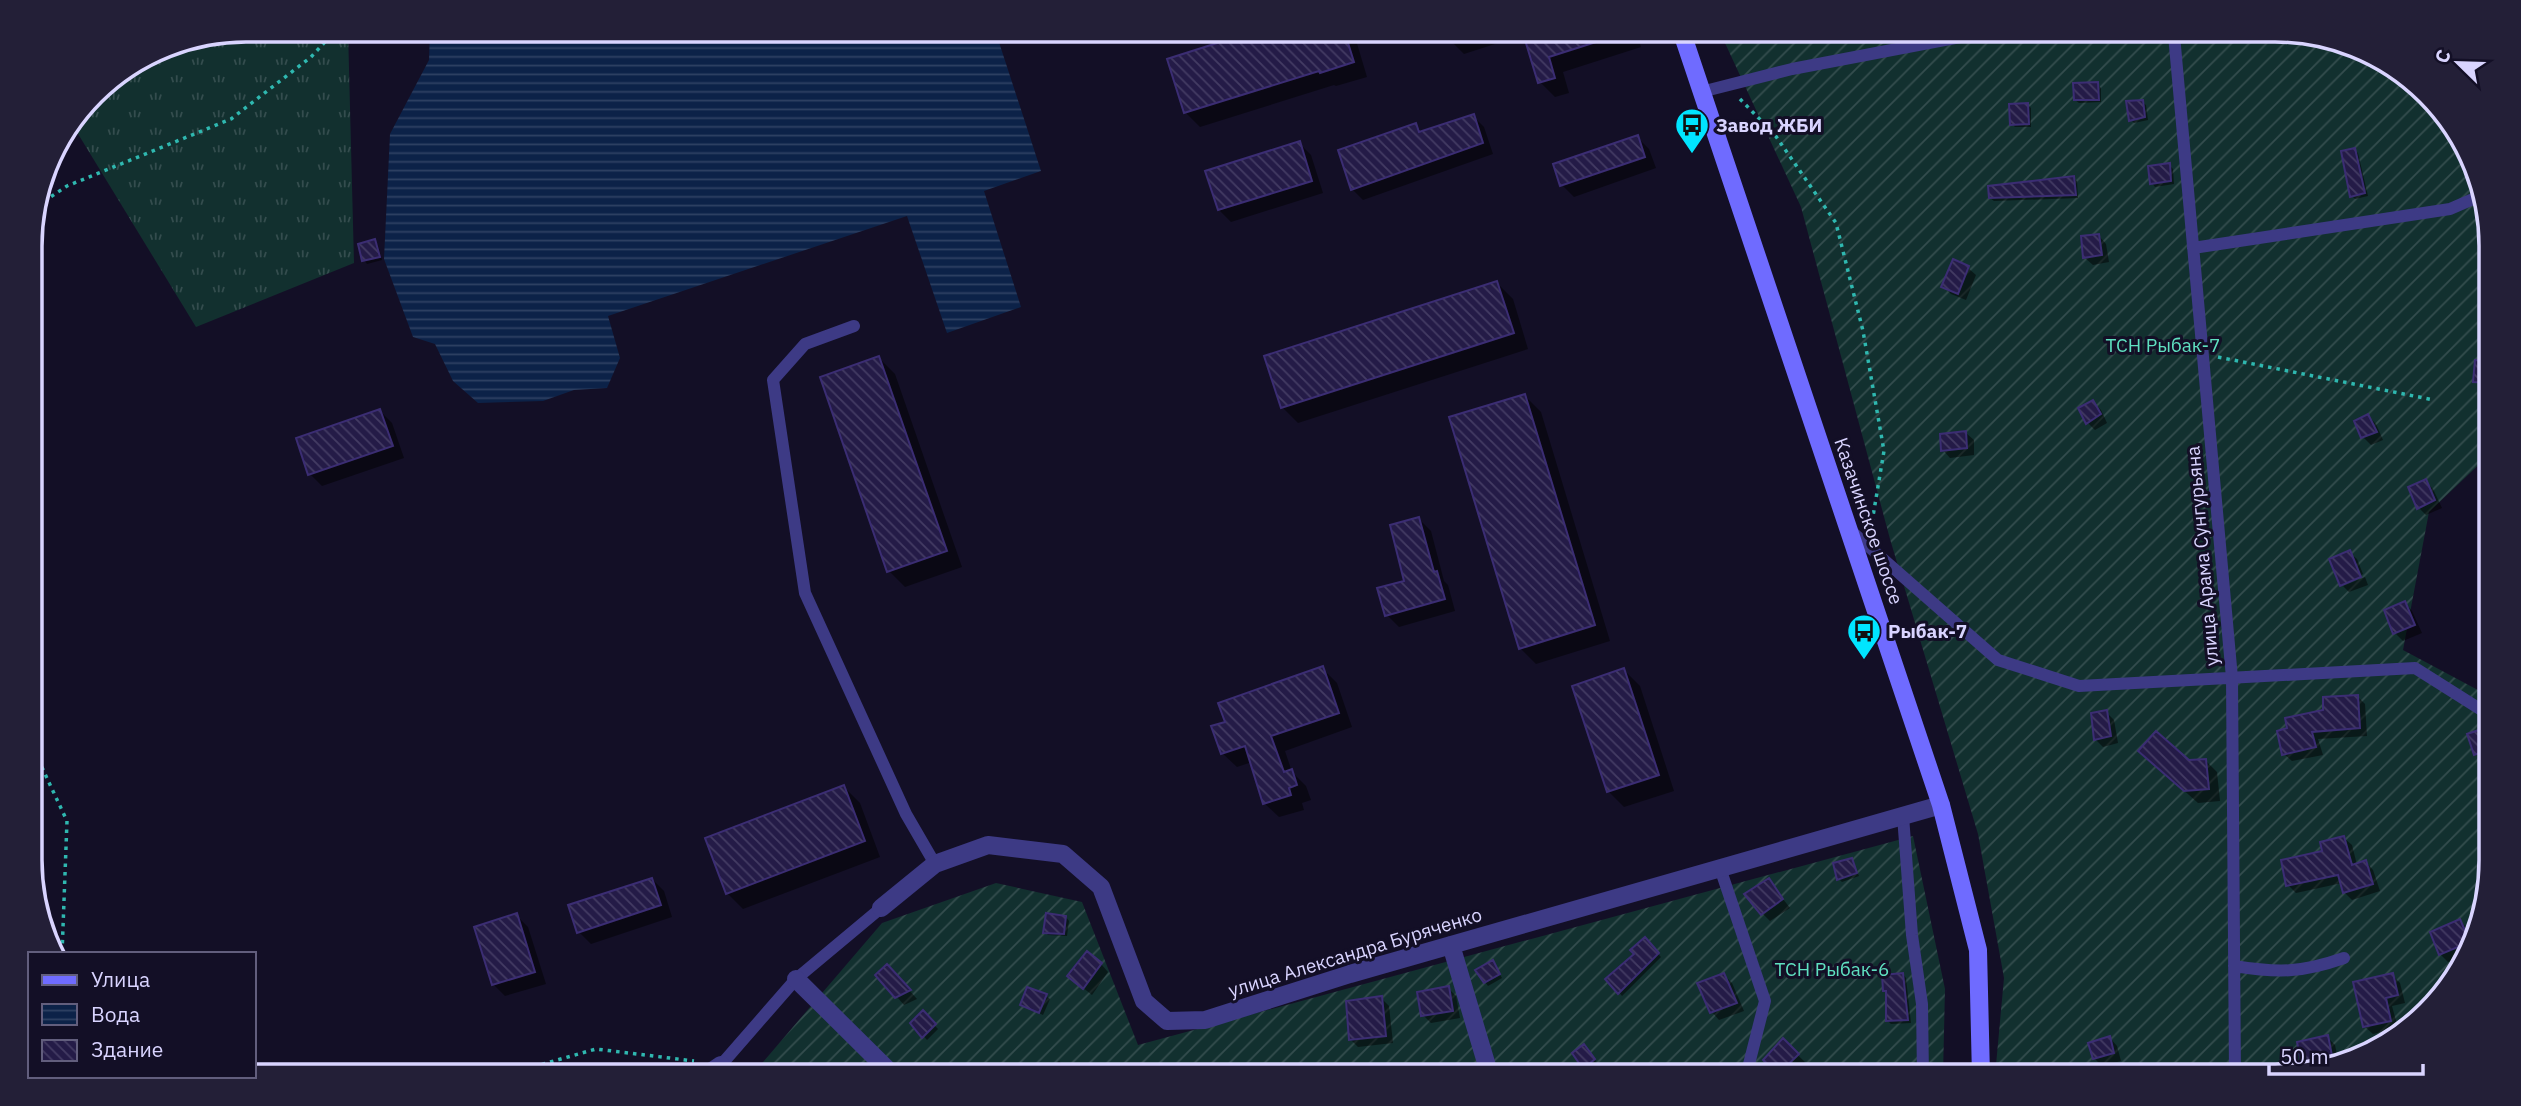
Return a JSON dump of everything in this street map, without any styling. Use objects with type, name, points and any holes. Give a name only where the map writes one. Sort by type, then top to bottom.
[{"type":"main road","name":"Казачинское шоссе","points":[[1685,42],[1941,805],[1978,950],[1981,1064]]},
{"type":"street","name":"улица Александра Буряченко","points":[[881,908],[935,864],[988,845],[1063,854],[1101,887],[1144,1001],[1167,1021],[1205,1020],[1451,944],[1941,805]]},
{"type":"street","points":[[1451,944],[1486,1064]]},
{"type":"street","points":[[796,979],[882,1064]]},
{"type":"lane","points":[[1701,92],[1792,69],[1934,42]]},
{"type":"lane","name":"улица Арама Сунгурьяна","points":[[2175,42],[2232,678],[2235,1064]]},
{"type":"lane","points":[[2193,248],[2450,209],[2473,199]]},
{"type":"lane","points":[[854,326],[805,344],[774,380],[805,593],[906,814],[935,864]]},
{"type":"lane","points":[[1851,531],[1998,660],[2079,686],[2415,668],[2479,708]]},
{"type":"lane","points":[[1903,816],[1912,935],[1922,1004],[1923,1064]]},
{"type":"lane","points":[[1720,868],[1765,1001],[1749,1064]]},
{"type":"lane","points":[[722,1064],[796,979],[881,908]]},
{"type":"lane","points":[[2234,966],[2268,972],[2312,969],[2344,958]]},
{"type":"path","points":[[48,199],[67,186],[231,119],[311,57],[325,42]]},
{"type":"path","points":[[1727,85],[1774,135],[1836,223],[1863,331],[1884,451],[1868,546]]},
{"type":"path","points":[[2202,353],[2434,400]]},
{"type":"path","points":[[42,768],[67,821],[62,947]]},
{"type":"path","points":[[543,1064],[596,1049],[713,1064]]},
{"type":"green space","points":[[246,42],[348,42],[354,263],[196,327],[77,132],[102,102],[133,76],[156,63],[193,49]]},
{"type":"green space","name":"ТСН Рыбак-7","points":[[1725,42],[2275,42],[2328,49],[2377,69],[2399,84],[2437,122],[2452,144],[2472,193],[2479,246],[2479,464],[2429,512],[2403,650],[2479,691],[2479,873],[2468,925],[2452,962],[2437,984],[2419,1004],[2388,1030],[2365,1043],[2314,1060],[2288,1064],[1996,1064],[2004,978],[1978,834],[1890,539],[1801,207]]},
{"type":"green space","name":"ТСН Рыбак-6","points":[[1913,836],[1945,989],[1943,1064],[761,1064],[882,923],[996,883],[1082,902],[1138,1045]]},
{"type":"water","points":[[430,42],[999,42],[1041,171],[984,191],[1021,307],[947,333],[907,216],[608,316],[620,358],[607,388],[574,390],[543,401],[478,403],[453,381],[435,344],[413,337],[384,259],[390,134],[429,60]]},
{"type":"building","points":[[1220,42],[1348,42],[1354,62],[1184,113],[1167,59]]},
{"type":"building","points":[[1526,42],[1596,42],[1549,57],[1555,78],[1538,83]]},
{"type":"building","points":[[2098,82],[2099,100],[2074,100],[2073,83]]},
{"type":"building","points":[[2143,100],[2145,117],[2129,121],[2126,101]]},
{"type":"building","points":[[2028,103],[2029,124],[2010,125],[2009,104]]},
{"type":"building","points":[[1474,114],[1483,143],[1351,190],[1338,150],[1416,123],[1419,132]]},
{"type":"building","points":[[1638,135],[1645,157],[1560,186],[1553,164]]},
{"type":"building","points":[[1300,141],[1312,181],[1218,210],[1205,171]]},
{"type":"building","points":[[2355,148],[2365,193],[2350,197],[2341,151]]},
{"type":"building","points":[[2170,163],[2171,181],[2150,184],[2148,166]]},
{"type":"building","points":[[2074,176],[2076,195],[1989,198],[1988,186]]},
{"type":"building","points":[[2099,234],[2102,255],[2083,258],[2081,236]]},
{"type":"building","points":[[375,239],[380,257],[362,261],[358,244]]},
{"type":"building","points":[[1953,259],[1969,266],[1958,294],[1941,287]]},
{"type":"building","points":[[1497,281],[1514,333],[1281,408],[1264,356]]},
{"type":"building","points":[[879,356],[947,551],[887,572],[820,377]]},
{"type":"building","points":[[2475,360],[2479,361],[2479,382],[2473,382]]},
{"type":"building","points":[[1525,394],[1595,625],[1519,649],[1449,417]]},
{"type":"building","points":[[2093,400],[2101,414],[2086,424],[2078,408]]},
{"type":"building","points":[[380,409],[393,446],[308,475],[296,438]]},
{"type":"building","points":[[2368,414],[2377,432],[2361,438],[2354,421]]},
{"type":"building","points":[[1966,431],[1967,448],[1941,451],[1940,434]]},
{"type":"building","points":[[2426,479],[2435,500],[2417,509],[2408,487]]},
{"type":"building","points":[[1419,517],[1434,572],[1437,571],[1445,599],[1385,616],[1377,588],[1404,581],[1390,525]]},
{"type":"building","points":[[2350,550],[2361,577],[2340,586],[2329,559]]},
{"type":"building","points":[[2405,601],[2415,625],[2393,634],[2384,610]]},
{"type":"building","points":[[1323,666],[1339,713],[1271,736],[1284,772],[1292,769],[1297,785],[1289,788],[1291,795],[1263,804],[1245,746],[1221,754],[1211,726],[1225,722],[1218,703]]},
{"type":"building","points":[[1624,668],[1659,775],[1607,792],[1572,686]]},
{"type":"building","points":[[2358,695],[2360,728],[2312,732],[2316,747],[2282,755],[2277,731],[2287,728],[2285,718],[2323,710],[2323,697]]},
{"type":"building","points":[[2107,710],[2111,736],[2094,740],[2091,713]]},
{"type":"building","points":[[2479,730],[2479,753],[2474,755],[2467,734]]},
{"type":"building","points":[[2156,731],[2189,760],[2206,759],[2209,789],[2184,791],[2138,751]]},
{"type":"building","points":[[844,785],[865,841],[726,894],[705,838]]},
{"type":"building","points":[[2344,836],[2352,865],[2366,860],[2373,884],[2343,893],[2338,875],[2286,886],[2281,860],[2322,851],[2320,842]]},
{"type":"building","points":[[1852,858],[1857,873],[1837,880],[1833,863]]},
{"type":"building","points":[[652,878],[661,905],[577,933],[568,905]]},
{"type":"building","points":[[1769,878],[1783,899],[1761,915],[1744,894]]},
{"type":"building","points":[[517,913],[535,972],[492,985],[474,927]]},
{"type":"building","points":[[1046,913],[1066,916],[1064,934],[1043,933]]},
{"type":"building","points":[[2460,919],[2465,932],[2459,947],[2439,955],[2430,932]]},
{"type":"building","points":[[1645,937],[1659,953],[1618,994],[1605,979],[1634,954],[1630,950]]},
{"type":"building","points":[[1087,951],[1102,963],[1083,989],[1067,976]]},
{"type":"building","points":[[1493,960],[1500,974],[1484,983],[1475,970]]},
{"type":"building","points":[[887,964],[911,990],[895,998],[875,975]]},
{"type":"building","points":[[1724,973],[1737,1003],[1710,1013],[1697,983]]},
{"type":"building","points":[[1903,973],[1908,1020],[1886,1021],[1886,991],[1883,991],[1882,975]]},
{"type":"building","points":[[2393,973],[2398,995],[2386,998],[2391,1021],[2363,1027],[2353,982]]},
{"type":"building","points":[[1449,986],[1453,1011],[1421,1016],[1417,992]]},
{"type":"building","points":[[1027,987],[1047,994],[1039,1013],[1020,1005]]},
{"type":"building","points":[[1382,996],[1386,1036],[1349,1040],[1346,1001]]},
{"type":"building","points":[[923,1010],[936,1024],[922,1038],[910,1023]]},
{"type":"building","points":[[2328,1035],[2332,1055],[2301,1062],[2297,1042]]},
{"type":"building","points":[[2110,1036],[2114,1053],[2093,1059],[2088,1043]]},
{"type":"building","points":[[1783,1038],[1799,1054],[1789,1064],[1767,1064],[1763,1060]]},
{"type":"building","points":[[1584,1044],[1595,1059],[1589,1064],[1580,1064],[1572,1053]]},
{"type":"place","name":"Завод ЖБИ","points":[[1692,155]]},
{"type":"place","name":"Рыбак-7","points":[[1864,661]]}]
